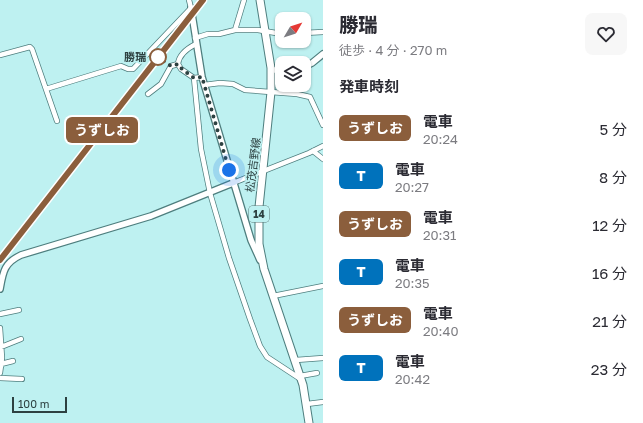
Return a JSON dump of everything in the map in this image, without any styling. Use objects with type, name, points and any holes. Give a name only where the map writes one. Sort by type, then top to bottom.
[{"type":"main road","name":"松茂吉野線","points":[[260,0],[271,70],[271,92],[259,207],[259,244],[264,269],[296,360],[307,404],[309,423]]},
{"type":"street","points":[[189,0],[202,77],[251,240],[264,269]]},
{"type":"street","points":[[235,30],[244,0]]},
{"type":"street","points":[[46,89],[121,66],[128,69],[133,69],[191,8]]},
{"type":"street","points":[[148,94],[161,84],[171,66],[178,64],[188,48],[208,34],[219,34],[235,30],[275,33]]},
{"type":"street","points":[[311,33],[323,32]]},
{"type":"street","points":[[0,55],[30,47],[57,121]]},
{"type":"street","points":[[311,64],[323,54]]},
{"type":"street","points":[[178,64],[194,78],[202,77]]},
{"type":"street","points":[[194,78],[201,149],[210,193],[236,279],[260,346],[267,357],[301,378],[317,373]]},
{"type":"street","points":[[204,84],[233,84],[245,90],[310,96],[323,125]]},
{"type":"street","points":[[0,288],[5,268],[14,258],[151,216],[234,184],[323,146]]},
{"type":"street","points":[[312,151],[323,159]]},
{"type":"street","points":[[273,296],[323,286]]},
{"type":"street","points":[[0,314],[19,310]]},
{"type":"street","points":[[0,328],[0,373]]},
{"type":"street","points":[[1,348],[21,339]]},
{"type":"street","points":[[296,360],[323,358]]},
{"type":"street","points":[[1,364],[13,361]]},
{"type":"street","points":[[0,378],[22,379]]},
{"type":"street","points":[[307,404],[323,402]]},
{"type":"railway","points":[[0,260],[203,0]]},
{"type":"train","name":"うずしお","points":[[0,260],[203,0]]},
{"type":"place","name":"勝瑞","points":[[158,57]]},
{"type":"route","points":[[158,57],[171,66],[178,64],[194,78],[202,77],[229,170]]}]
